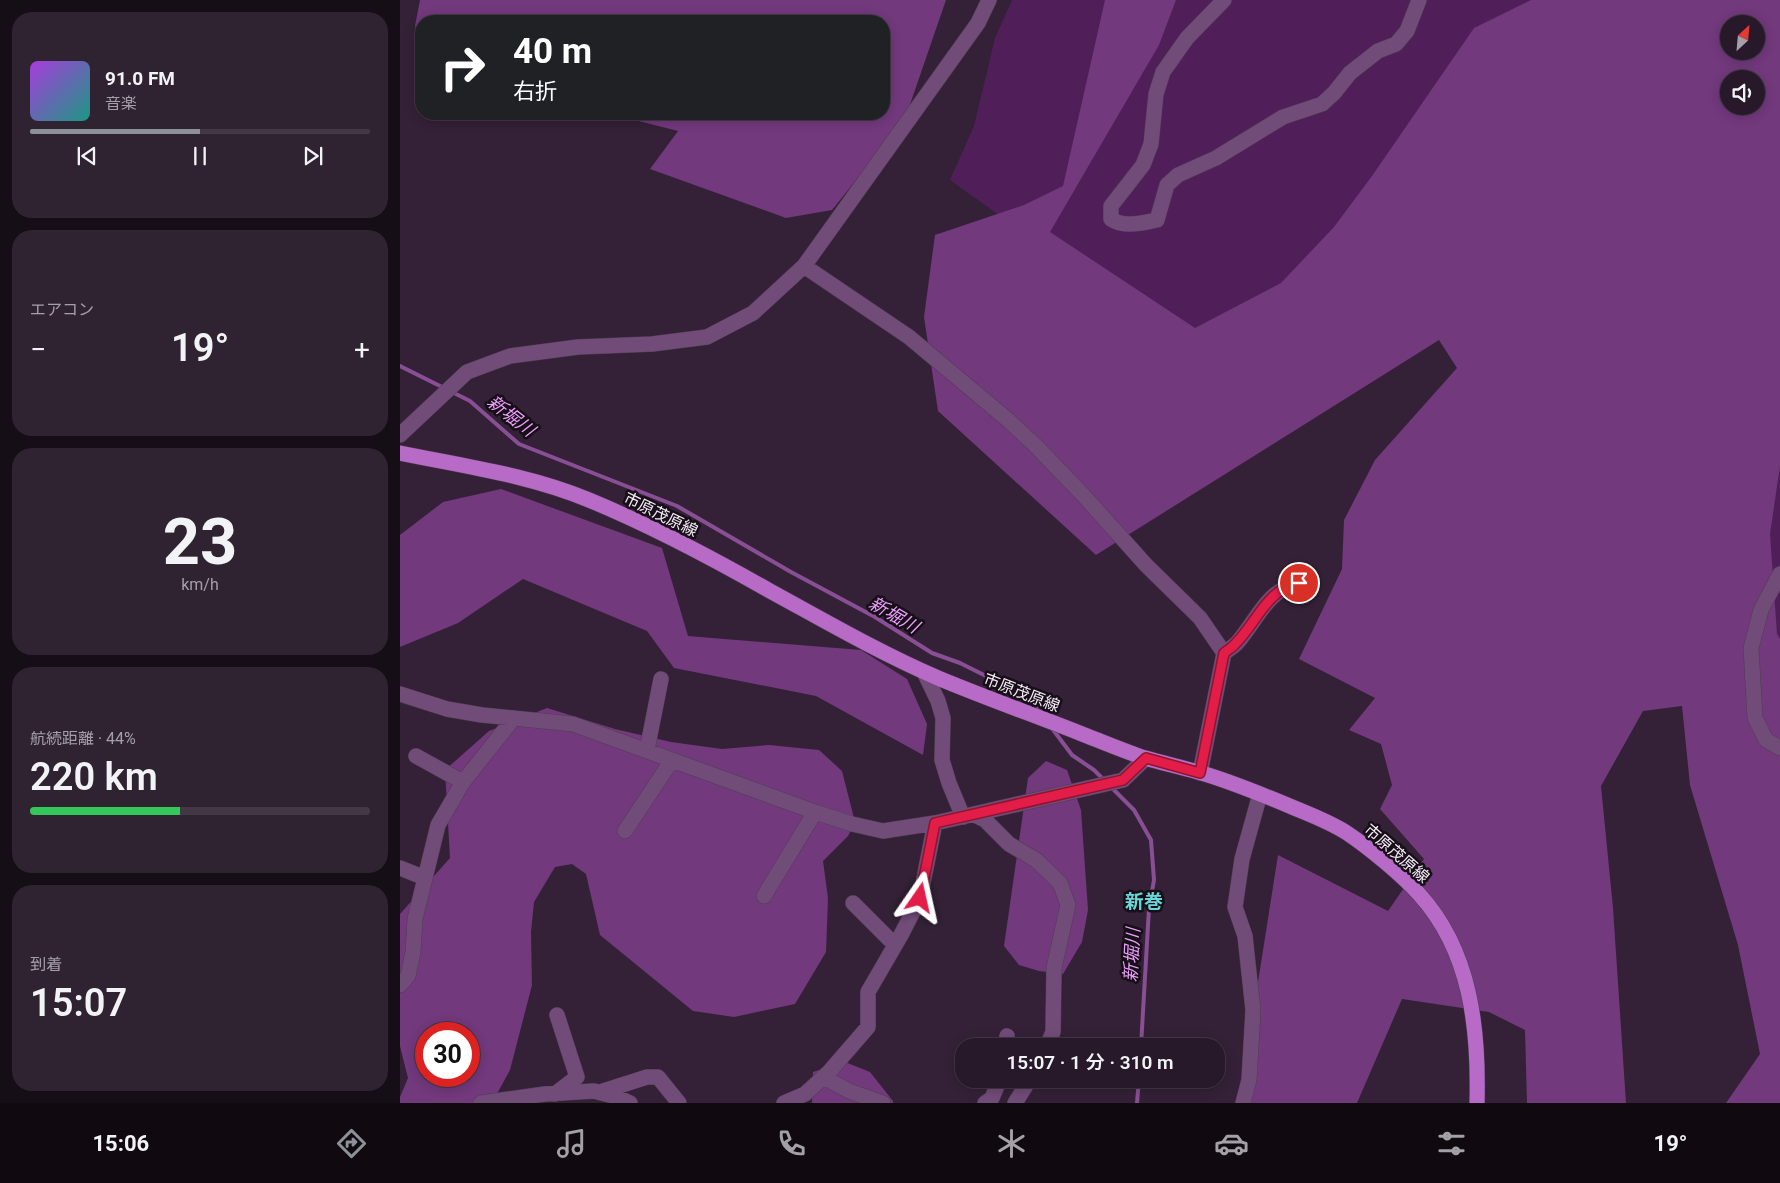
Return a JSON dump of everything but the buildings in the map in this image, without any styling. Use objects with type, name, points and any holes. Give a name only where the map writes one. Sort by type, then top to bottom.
[{"type":"main road","name":"市原茂原線","points":[[400,453],[552,486],[591,501],[711,558],[847,634],[924,672],[1009,707],[1146,758],[1200,773],[1260,794],[1320,819],[1347,833],[1386,864],[1419,894],[1435,915],[1454,946],[1464,972],[1471,1000],[1477,1076],[1477,1103]]},
{"type":"street","points":[[400,435],[467,372],[510,356],[578,347],[652,344],[707,338],[753,313],[804,266],[978,23],[989,0]]},
{"type":"street","points":[[1224,0],[1187,38],[1163,72],[1156,94],[1151,144],[1143,165],[1111,206],[1111,219],[1116,223],[1130,225],[1157,220],[1166,185],[1178,175],[1216,158],[1283,117],[1322,104],[1334,93],[1350,73],[1378,51],[1396,44],[1407,31],[1419,0]]},
{"type":"street","points":[[804,266],[909,337],[1015,426],[1084,496],[1146,565],[1200,618],[1224,653]]},
{"type":"street","points":[[1780,574],[1761,610],[1750,648],[1754,718],[1766,740],[1780,748]]},
{"type":"street","points":[[1200,773],[1224,653],[1236,643],[1260,610],[1277,593],[1288,585],[1299,583],[1306,588]]},
{"type":"street","points":[[924,672],[943,718],[942,760],[949,783],[969,816],[985,820],[1010,844],[1036,860],[1060,884],[1068,905],[1054,968],[1053,1032],[1050,1038]]},
{"type":"street","points":[[647,750],[661,679]]},
{"type":"street","points":[[400,694],[482,716],[573,724],[815,812],[852,824],[883,831],[969,816],[1123,780],[1146,758]]},
{"type":"street","points":[[400,985],[408,976],[410,968],[415,919],[438,825],[463,782],[514,718]]},
{"type":"street","points":[[416,756],[463,782]]},
{"type":"street","points":[[624,831],[672,760]]},
{"type":"street","points":[[1243,1103],[1249,1080],[1253,1010],[1245,936],[1235,907],[1242,859],[1260,794]]},
{"type":"street","points":[[764,896],[815,812]]},
{"type":"street","points":[[784,1103],[805,1094],[823,1077],[868,1026],[868,992],[920,898],[935,823]]},
{"type":"street","points":[[400,868],[425,878]]},
{"type":"street","points":[[853,903],[895,945]]},
{"type":"street","points":[[555,1098],[577,1078],[557,1015]]},
{"type":"street","points":[[599,1092],[648,1077],[658,1077],[679,1103]]},
{"type":"street","points":[[823,1077],[849,1091],[883,1103]]},
{"type":"street","points":[[985,1103],[992,1098],[996,1088]]},
{"type":"street","points":[[1015,1103],[1024,1088]]},
{"type":"street","points":[[481,1103],[555,1098],[594,1091],[617,1097],[630,1103]]},
{"type":"shaded area","points":[[420,0],[946,0],[905,119],[832,210],[786,218],[650,169],[678,131],[635,120],[890,120],[890,15],[417,15]]},
{"type":"shaded area","points":[[1012,0],[1780,0],[1780,640],[1397,261],[1237,385],[950,180],[974,126],[995,38]]},
{"type":"shaded area","points":[[1105,0],[1176,0],[1159,45],[1050,232],[1195,328],[1281,283],[1334,227],[1372,176],[1474,28],[1531,0],[1780,0],[1780,466],[1770,534],[1777,634],[1780,639],[1780,1103],[1726,1103],[1760,1054],[1738,945],[1690,785],[1682,706],[1643,711],[1601,786],[1613,908],[1626,1103],[1527,1103],[1525,1030],[1489,1012],[1402,999],[1357,1103],[1239,1103],[1278,855],[1388,911],[1424,859],[1380,809],[1392,785],[1381,744],[1349,730],[1375,698],[1299,659],[1342,569],[1344,520],[1375,460],[1457,368],[1439,340],[1096,555],[938,411],[924,317],[935,235],[1024,205],[1063,186]]},
{"type":"shaded area","points":[[501,489],[662,548],[688,636],[861,650],[907,679],[927,724],[923,755],[816,696],[674,668],[647,631],[523,579],[458,623],[400,647],[400,535],[443,502]]},
{"type":"shaded area","points":[[547,708],[615,729],[671,742],[722,749],[769,745],[819,750],[842,771],[855,822],[848,836],[823,861],[828,898],[826,952],[795,1004],[734,1017],[693,1011],[600,935],[586,874],[572,864],[555,867],[534,902],[531,932],[532,985],[510,1070],[492,1103],[400,1103],[400,1097],[408,1078],[400,1046],[400,914],[450,858],[445,770],[489,731]]},
{"type":"shaded area","points":[[1046,761],[1067,770],[1081,810],[1088,910],[1082,942],[1063,974],[1039,971],[1019,965],[1004,946],[1028,778]]},
{"type":"shaded area","points":[[845,1062],[870,1072],[893,1103],[812,1103],[813,1072]]},
{"type":"waterway","name":"新堀川","points":[[400,366],[444,388]]},
{"type":"waterway","name":"新堀川","points":[[452,392],[470,401],[519,444],[677,506],[791,572],[875,617],[932,653],[960,663],[1028,697],[1039,711]]},
{"type":"waterway","name":"新堀川","points":[[1051,727],[1072,755],[1094,770],[1104,780]]},
{"type":"waterway","name":"新堀川","points":[[1110,786],[1134,810],[1151,840],[1154,880],[1149,908],[1141,1038]]},
{"type":"waterway","name":"新堀川","points":[[1137,1103],[1138,1088]]},
{"type":"district","name":"新巻","points":[[1144,901]]},
{"type":"route","points":[[920,898],[935,823],[1123,780],[1146,758],[1200,773],[1224,653],[1236,643],[1260,610],[1277,593],[1288,585],[1299,583]]}]
